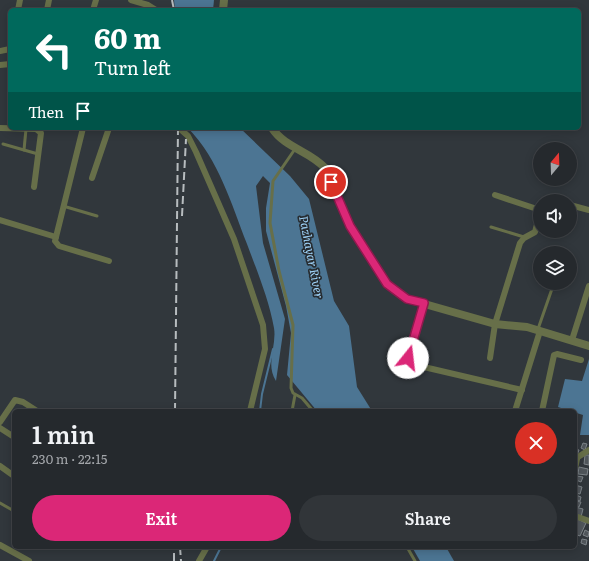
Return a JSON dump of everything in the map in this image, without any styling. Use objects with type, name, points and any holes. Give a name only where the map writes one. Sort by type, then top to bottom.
[{"type":"street","points":[[131,0],[151,8]]},
{"type":"street","points":[[34,187],[41,133],[37,130]]},
{"type":"street","points":[[82,130],[63,206],[56,237],[56,244],[109,261]]},
{"type":"street","points":[[92,178],[108,130]]},
{"type":"street","points":[[181,130],[188,136],[196,152],[227,224],[263,325],[265,348],[250,409]]},
{"type":"street","points":[[274,130],[288,144],[319,161],[325,168],[350,226],[387,284],[407,299],[495,324],[539,331],[589,346]]},
{"type":"street","points":[[496,195],[533,208]]},
{"type":"street","points":[[577,207],[589,210]]},
{"type":"street","points":[[0,220],[56,237]]},
{"type":"street","points":[[490,358],[495,324],[520,243],[524,238],[533,233]]},
{"type":"street","points":[[572,340],[589,286]]},
{"type":"street","points":[[424,303],[408,358],[411,364],[522,390]]},
{"type":"street","points":[[517,409],[539,331]]},
{"type":"street","points":[[542,409],[554,356],[557,354],[581,360]]},
{"type":"street","points":[[0,422],[15,400],[23,402],[34,409]]},
{"type":"street","points":[[0,428],[12,437]]},
{"type":"street","points":[[577,458],[589,450]]},
{"type":"street","points":[[0,466],[12,475]]},
{"type":"street","points":[[577,517],[589,521]]},
{"type":"street","points":[[0,545],[29,561]]},
{"type":"street","points":[[199,561],[206,549]]},
{"type":"lane","points":[[24,130],[24,150]]},
{"type":"lane","points":[[3,144],[39,154]]},
{"type":"lane","points":[[296,148],[273,181],[270,223],[279,271],[293,324],[290,384],[291,391],[295,395],[302,398],[311,409]]},
{"type":"lane","points":[[63,206],[97,216]]},
{"type":"lane","points":[[491,227],[524,238]]},
{"type":"lane","points":[[539,331],[552,290]]},
{"type":"lane","points":[[292,409],[295,395]]},
{"type":"lane","points":[[0,503],[12,510]]},
{"type":"lane","points":[[408,549],[415,561]]},
{"type":"water","points":[[174,0],[214,0],[213,8],[175,8]]},
{"type":"water","name":"Pazhayar River","points":[[190,130],[242,130],[290,176],[309,199],[334,301],[349,326],[357,387],[371,409],[315,409],[287,375],[291,333],[286,306],[266,231],[266,208],[270,183],[263,176],[256,186],[263,243],[285,319],[276,381],[271,368],[274,328],[269,307],[223,183],[199,140]]},
{"type":"water","points":[[589,359],[589,435],[580,435],[583,415],[577,413],[577,409],[564,409],[558,407],[565,379],[582,381]]},
{"type":"water","points":[[413,549],[447,549],[454,561],[420,561]]},
{"type":"building","points":[[583,443],[587,444],[585,450],[581,448]]},
{"type":"building","points":[[585,455],[589,455],[589,465],[584,464]]},
{"type":"building","points":[[579,467],[588,469],[587,475],[578,474]]},
{"type":"building","points":[[577,476],[583,477],[581,482],[577,480]]},
{"type":"building","points":[[577,486],[582,487],[580,494],[577,493]]},
{"type":"building","points":[[577,495],[581,497],[580,501],[577,500]]},
{"type":"building","points":[[577,501],[581,502],[579,507],[577,506]]},
{"type":"building","points":[[577,508],[583,509],[581,517],[577,515]]},
{"type":"building","points":[[577,519],[586,523],[580,536],[577,535]]},
{"type":"building","points":[[585,530],[589,532],[588,537],[583,535]]},
{"type":"building","points":[[582,539],[587,540],[586,545],[581,543]]},
{"type":"waterway","points":[[260,409],[262,394],[273,349]]},
{"type":"waterway","points":[[214,561],[220,549]]},
{"type":"railway","points":[[172,0],[174,8]]},
{"type":"railway","points":[[175,409],[178,130]]},
{"type":"railway","points":[[182,216],[186,139]]},
{"type":"railway","points":[[174,549],[174,561]]},
{"type":"railway","points":[[180,549],[181,561]]},
{"type":"route","points":[[331,182],[350,226],[387,284],[407,299],[424,303],[408,358]]}]
